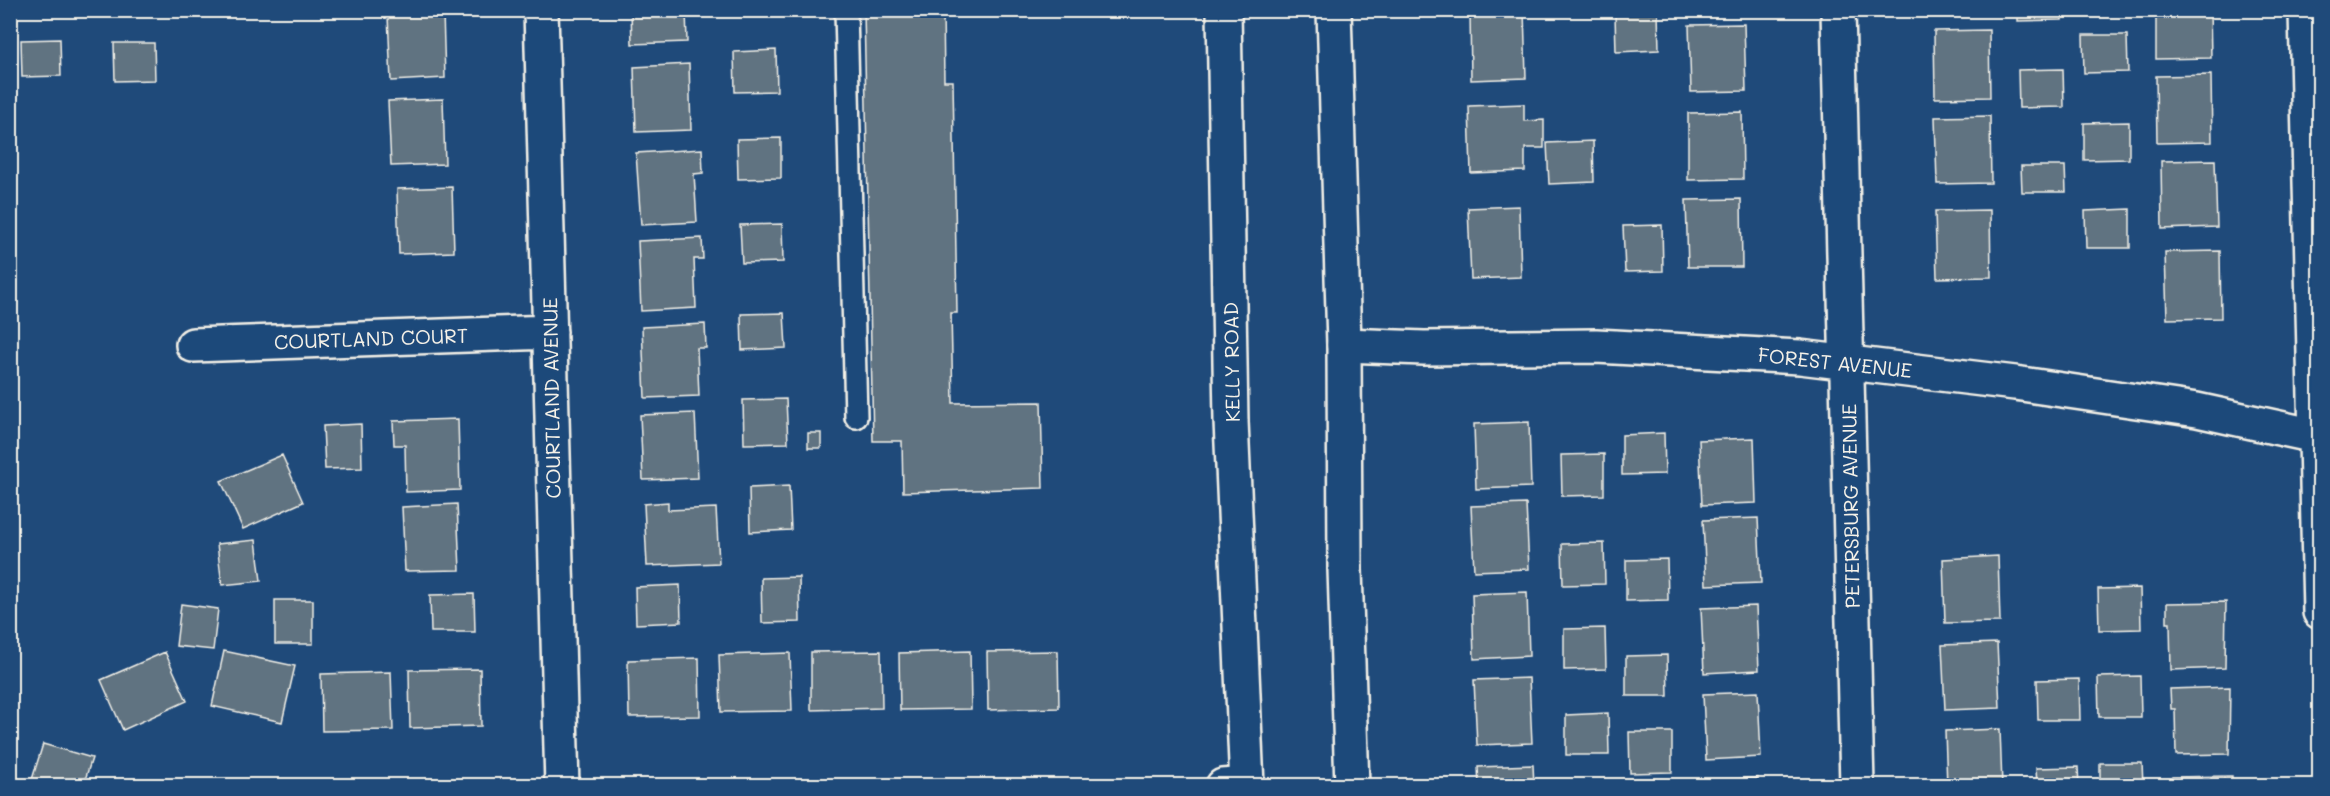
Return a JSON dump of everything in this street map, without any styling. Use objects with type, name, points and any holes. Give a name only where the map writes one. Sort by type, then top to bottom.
[{"type":"street","name":"COURTLAND AVENUE","points":[[541,10],[562,786]]},
{"type":"street","name":"KELLY ROAD","points":[[1224,10],[1239,785]]},
{"type":"street","points":[[1334,10],[1344,345],[1346,569],[1352,786]]},
{"type":"street","name":"PETERSBURG AVENUE","points":[[1838,10],[1857,786]]},
{"type":"street","points":[[2306,10],[2318,437],[2319,612]]},
{"type":"street","name":"COURTLAND COURT","points":[[193,345],[550,332]]},
{"type":"street","name":"FOREST AVENUE","points":[[1344,345],[1424,348],[1596,346],[1708,350],[1846,362],[2016,383],[2197,410],[2318,437]]},
{"type":"lane","points":[[846,10],[856,417]]},
{"type":"building","points":[[631,10],[686,10],[687,42],[632,44]]},
{"type":"building","points":[[864,10],[943,10],[944,81],[953,81],[957,313],[951,313],[953,403],[1041,402],[1043,488],[903,492],[902,441],[873,441]]},
{"type":"building","points":[[2018,10],[2062,10],[2062,20],[2018,21]]},
{"type":"building","points":[[2156,10],[2210,10],[2211,58],[2156,59]]},
{"type":"building","points":[[1524,11],[1526,78],[1471,80],[1470,12]]},
{"type":"building","points":[[1658,12],[1659,50],[1616,52],[1615,14]]},
{"type":"building","points":[[443,13],[445,78],[391,81],[388,16]]},
{"type":"building","points":[[1744,24],[1746,91],[1691,92],[1689,25]]},
{"type":"building","points":[[1989,30],[1990,97],[1935,98],[1934,31]]},
{"type":"building","points":[[2083,35],[2127,35],[2128,72],[2084,73]]},
{"type":"building","points":[[60,39],[61,76],[22,77],[21,40]]},
{"type":"building","points":[[114,43],[154,43],[155,80],[115,81]]},
{"type":"building","points":[[776,50],[777,91],[735,92],[734,52]]},
{"type":"building","points":[[689,64],[691,130],[636,132],[634,67]]},
{"type":"building","points":[[2063,69],[2064,107],[2019,108],[2018,70]]},
{"type":"building","points":[[2211,75],[2212,142],[2157,143],[2156,76]]},
{"type":"building","points":[[443,99],[445,164],[391,166],[388,101]]},
{"type":"building","points":[[1524,104],[1524,121],[1544,120],[1544,148],[1525,148],[1525,171],[1471,173],[1469,106]]},
{"type":"building","points":[[1742,112],[1743,179],[1688,180],[1688,113]]},
{"type":"building","points":[[1990,116],[1991,183],[1937,184],[1935,117]]},
{"type":"building","points":[[2129,122],[2129,159],[2084,160],[2084,123]]},
{"type":"building","points":[[781,138],[781,178],[738,179],[737,139]]},
{"type":"building","points":[[1593,141],[1594,182],[1549,184],[1547,143]]},
{"type":"building","points":[[702,149],[703,173],[694,174],[697,222],[641,225],[636,153]]},
{"type":"building","points":[[2215,160],[2217,227],[2162,229],[2161,161]]},
{"type":"building","points":[[2021,166],[2065,166],[2066,192],[2022,192]]},
{"type":"building","points":[[452,187],[454,252],[399,254],[397,189]]},
{"type":"building","points":[[1741,199],[1742,267],[1688,267],[1686,200]]},
{"type":"building","points":[[1519,206],[1521,277],[1471,279],[1468,208]]},
{"type":"building","points":[[2130,209],[2130,248],[2086,248],[2085,211]]},
{"type":"building","points":[[1990,210],[1991,277],[1937,278],[1935,211]]},
{"type":"building","points":[[782,224],[783,262],[742,263],[740,225]]},
{"type":"building","points":[[1662,225],[1663,271],[1625,272],[1623,226]]},
{"type":"building","points":[[702,238],[703,259],[694,259],[696,308],[641,311],[638,241]]},
{"type":"building","points":[[2220,251],[2221,318],[2167,319],[2165,252]]},
{"type":"building","points":[[784,313],[786,348],[742,350],[741,314]]},
{"type":"building","points":[[705,324],[706,348],[697,348],[699,396],[645,398],[642,327]]},
{"type":"building","points":[[786,399],[788,443],[744,444],[743,400]]},
{"type":"building","points":[[695,413],[698,478],[643,480],[640,415]]},
{"type":"building","points":[[458,419],[460,490],[406,492],[405,445],[394,445],[393,421]]},
{"type":"building","points":[[1529,422],[1531,487],[1476,489],[1474,424]]},
{"type":"building","points":[[361,424],[362,468],[325,469],[323,426]]},
{"type":"building","points":[[808,433],[821,433],[821,448],[808,448]]},
{"type":"building","points":[[1664,433],[1665,474],[1622,475],[1622,435]]},
{"type":"building","points":[[1754,438],[1756,503],[1702,505],[1699,440]]},
{"type":"building","points":[[1604,454],[1604,495],[1562,496],[1561,455]]},
{"type":"building","points":[[282,455],[303,502],[243,529],[221,481]]},
{"type":"building","points":[[789,486],[791,530],[750,532],[749,488]]},
{"type":"building","points":[[668,502],[668,510],[716,508],[719,563],[647,566],[644,504]]},
{"type":"building","points":[[457,504],[460,570],[405,571],[402,507]]},
{"type":"building","points":[[1526,504],[1529,569],[1474,571],[1471,506]]},
{"type":"building","points":[[1758,518],[1761,583],[1706,585],[1703,520]]},
{"type":"building","points":[[256,540],[261,581],[222,585],[217,544]]},
{"type":"building","points":[[1604,543],[1605,584],[1563,585],[1562,544]]},
{"type":"building","points":[[1998,556],[2000,622],[1945,623],[1943,559]]},
{"type":"building","points":[[1667,559],[1668,600],[1626,601],[1626,560]]},
{"type":"building","points":[[799,577],[800,622],[762,623],[761,578]]},
{"type":"building","points":[[680,585],[681,622],[636,624],[635,587]]},
{"type":"building","points":[[2140,588],[2141,629],[2099,630],[2098,589]]},
{"type":"building","points":[[1527,592],[1529,656],[1474,659],[1472,594]]},
{"type":"building","points":[[474,594],[475,632],[431,632],[430,595]]},
{"type":"building","points":[[275,600],[313,600],[313,644],[275,644]]},
{"type":"building","points":[[2226,602],[2225,668],[2171,670],[2170,623],[2167,623],[2167,603]]},
{"type":"building","points":[[181,604],[218,609],[213,650],[176,646]]},
{"type":"building","points":[[1756,606],[1759,670],[1704,673],[1701,608]]},
{"type":"building","points":[[1605,628],[1606,669],[1564,670],[1564,629]]},
{"type":"building","points":[[1997,643],[2000,708],[1945,710],[1942,645]]},
{"type":"building","points":[[224,651],[295,666],[282,722],[212,706]]},
{"type":"building","points":[[881,651],[882,708],[811,710],[811,652]]},
{"type":"building","points":[[970,651],[971,709],[900,710],[899,653]]},
{"type":"building","points":[[1058,651],[1059,708],[988,710],[987,652]]},
{"type":"building","points":[[165,652],[187,701],[123,730],[101,680]]},
{"type":"building","points":[[790,653],[792,711],[721,712],[719,655]]},
{"type":"building","points":[[1667,655],[1668,696],[1626,696],[1626,656]]},
{"type":"building","points":[[699,658],[700,716],[629,717],[628,660]]},
{"type":"building","points":[[480,669],[481,726],[410,728],[409,670]]},
{"type":"building","points":[[391,672],[393,730],[322,731],[321,674]]},
{"type":"building","points":[[2140,676],[2141,717],[2099,717],[2098,677]]},
{"type":"building","points":[[1529,678],[1532,743],[1477,745],[1474,680]]},
{"type":"building","points":[[2079,679],[2080,720],[2038,720],[2037,680]]},
{"type":"building","points":[[2230,687],[2229,754],[2176,755],[2175,709],[2171,709],[2170,689]]},
{"type":"building","points":[[1758,692],[1761,757],[1706,760],[1703,694]]},
{"type":"building","points":[[1608,713],[1609,755],[1566,755],[1566,715]]},
{"type":"building","points":[[2000,729],[2002,786],[1947,786],[1945,731]]},
{"type":"building","points":[[1629,732],[1672,732],[1672,772],[1630,773]]},
{"type":"building","points":[[43,744],[92,758],[83,786],[30,786]]},
{"type":"building","points":[[2100,763],[2142,763],[2143,786],[2100,786]]},
{"type":"building","points":[[1533,765],[1534,786],[1479,786],[1478,767]]},
{"type":"building","points":[[2078,767],[2079,786],[2037,786],[2036,768]]},
{"type":"building","points":[[2232,776],[2232,786],[2172,786],[2172,777]]},
{"type":"building","points":[[1758,778],[1758,786],[1704,786],[1703,780]]}]
